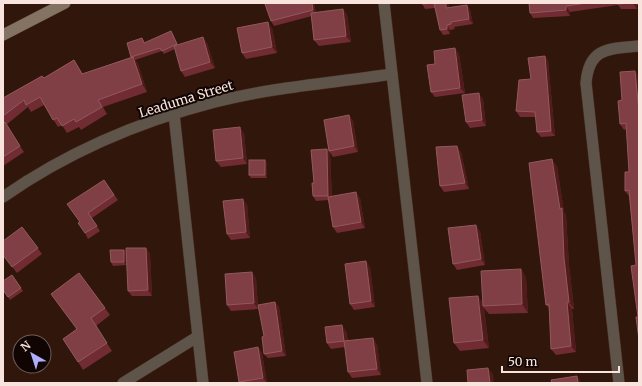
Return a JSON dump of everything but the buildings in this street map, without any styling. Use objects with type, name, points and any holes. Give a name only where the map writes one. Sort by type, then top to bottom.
[{"type":"main road","points":[[3,35],[65,3]]},
{"type":"street","points":[[384,3],[427,383]]},
{"type":"street","points":[[619,383],[586,83],[587,68],[594,57],[608,49],[639,46]]},
{"type":"street","name":"Leaduma Street","points":[[3,197],[59,162],[116,136],[174,114],[216,102],[253,94],[392,74]]},
{"type":"street","points":[[174,114],[203,383]]},
{"type":"street","points":[[122,383],[198,337]]}]
